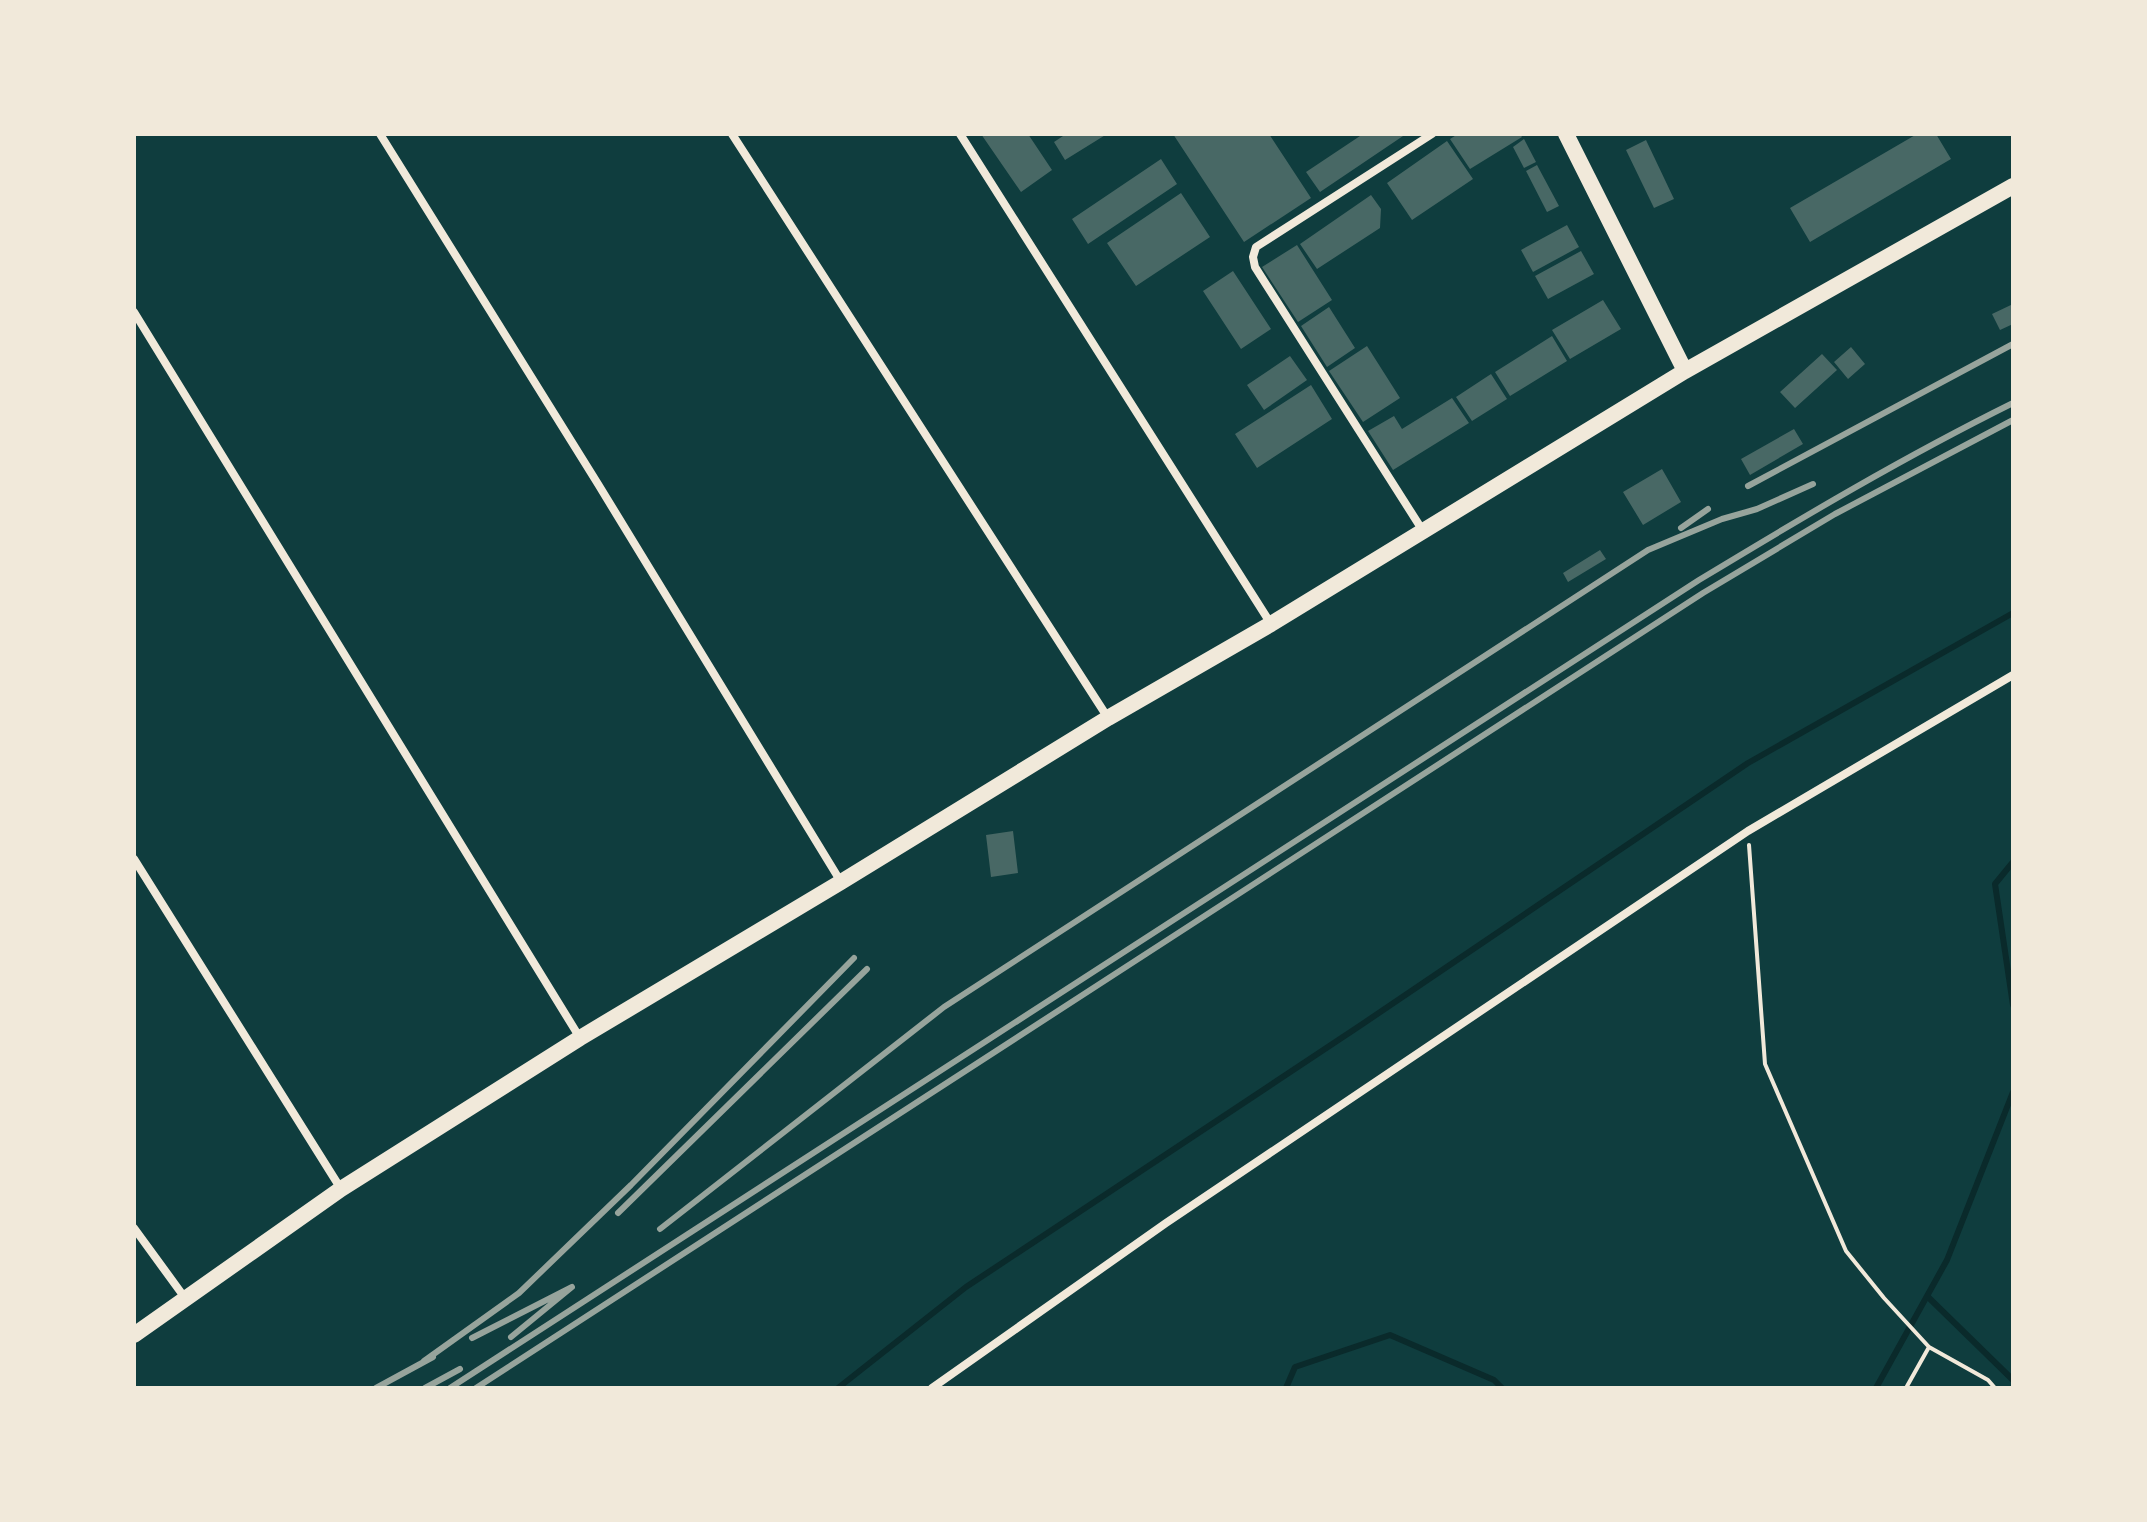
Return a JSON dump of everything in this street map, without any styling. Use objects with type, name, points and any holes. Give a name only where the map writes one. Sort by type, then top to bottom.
[{"type":"main road","points":[[1566,134],[1685,371]]},
{"type":"main road","points":[[134,1335],[341,1189],[580,1038],[1108,718],[1271,624],[1685,371],[2013,186]]},
{"type":"street","points":[[380,134],[841,882]]},
{"type":"street","points":[[732,134],[1108,718]]},
{"type":"street","points":[[960,134],[1271,624]]},
{"type":"street","points":[[1423,531],[1255,267],[1253,257],[1256,247],[1432,134]]},
{"type":"street","points":[[134,312],[580,1038]]},
{"type":"street","points":[[932,1388],[1166,1223],[1748,831],[2013,675]]},
{"type":"street","points":[[134,859],[341,1189]]},
{"type":"street","points":[[134,1228],[185,1298]]},
{"type":"path","points":[[1748,831],[1765,1064],[1846,1251],[1929,1347],[1988,1380],[1995,1388]]},
{"type":"path","points":[[1906,1388],[1929,1347]]},
{"type":"building","points":[[981,134],[1028,134],[1052,170],[1021,192]]},
{"type":"building","points":[[1066,134],[1107,134],[1065,160],[1054,142]]},
{"type":"building","points":[[1173,134],[1269,134],[1311,198],[1244,242]]},
{"type":"building","points":[[1363,134],[1406,134],[1320,192],[1306,172]]},
{"type":"building","points":[[1458,134],[1520,134],[1522,137],[1470,169],[1450,139]]},
{"type":"building","points":[[1917,134],[1936,134],[1951,159],[1810,242],[1790,208]]},
{"type":"building","points":[[1524,139],[1536,162],[1524,168],[1513,147]]},
{"type":"building","points":[[1646,140],[1674,199],[1654,208],[1626,150]]},
{"type":"building","points":[[1447,141],[1473,179],[1412,220],[1387,183]]},
{"type":"building","points":[[1161,159],[1177,184],[1088,244],[1072,219]]},
{"type":"building","points":[[1537,165],[1559,206],[1547,212],[1526,171]]},
{"type":"building","points":[[1181,193],[1210,237],[1136,286],[1107,243]]},
{"type":"building","points":[[1371,195],[1381,209],[1380,228],[1317,269],[1300,244]]},
{"type":"building","points":[[1567,225],[1579,247],[1533,272],[1521,250]]},
{"type":"building","points":[[1297,245],[1332,300],[1298,322],[1262,267]]},
{"type":"building","points":[[1581,251],[1594,274],[1548,299],[1535,276]]},
{"type":"building","points":[[1233,271],[1271,329],[1241,349],[1203,291]]},
{"type":"building","points":[[1603,300],[1621,329],[1570,359],[1552,330]]},
{"type":"building","points":[[2013,304],[2013,324],[2000,330],[1992,314]]},
{"type":"building","points":[[1329,307],[1355,348],[1327,367],[1301,326]]},
{"type":"building","points":[[1552,336],[1567,361],[1510,396],[1495,372]]},
{"type":"building","points":[[1367,346],[1400,398],[1363,422],[1329,371]]},
{"type":"building","points":[[1851,347],[1865,364],[1848,379],[1834,362]]},
{"type":"building","points":[[1822,354],[1837,370],[1795,408],[1780,392]]},
{"type":"building","points":[[1290,356],[1307,380],[1264,410],[1247,385]]},
{"type":"building","points":[[1491,374],[1507,399],[1472,421],[1456,397]]},
{"type":"building","points":[[1311,385],[1332,419],[1257,468],[1235,434]]},
{"type":"building","points":[[1452,398],[1469,423],[1393,470],[1368,431],[1394,416],[1402,429]]},
{"type":"building","points":[[1794,429],[1803,444],[1750,475],[1741,459]]},
{"type":"building","points":[[1662,469],[1681,502],[1643,525],[1623,492]]},
{"type":"building","points":[[1600,550],[1606,559],[1568,582],[1563,573]]},
{"type":"building","points":[[1013,831],[1018,873],[991,877],[986,835]]},
{"type":"waterway","points":[[838,1388],[966,1287],[1748,763],[2013,613]]},
{"type":"waterway","points":[[2013,862],[1995,884],[2013,1005]]},
{"type":"waterway","points":[[1876,1388],[1947,1260],[2013,1092]]},
{"type":"waterway","points":[[1927,1296],[2013,1380]]},
{"type":"waterway","points":[[1286,1388],[1295,1367],[1390,1335],[1494,1380],[1502,1388]]},
{"type":"railway","points":[[1748,486],[2013,344]]},
{"type":"railway","points":[[450,1388],[1699,580],[1854,488],[2013,403]]},
{"type":"railway","points":[[476,1388],[1703,593],[1835,514],[2013,420]]},
{"type":"railway","points":[[660,1229],[944,1007],[1648,550],[1722,519],[1757,509],[1813,484]]},
{"type":"railway","points":[[1681,528],[1708,509]]},
{"type":"railway","points":[[424,1361],[519,1293],[631,1185],[854,958]]},
{"type":"railway","points":[[618,1213],[867,969]]},
{"type":"railway","points":[[472,1338],[572,1287],[511,1337]]},
{"type":"railway","points":[[376,1388],[433,1357]]},
{"type":"railway","points":[[425,1388],[460,1369]]}]
